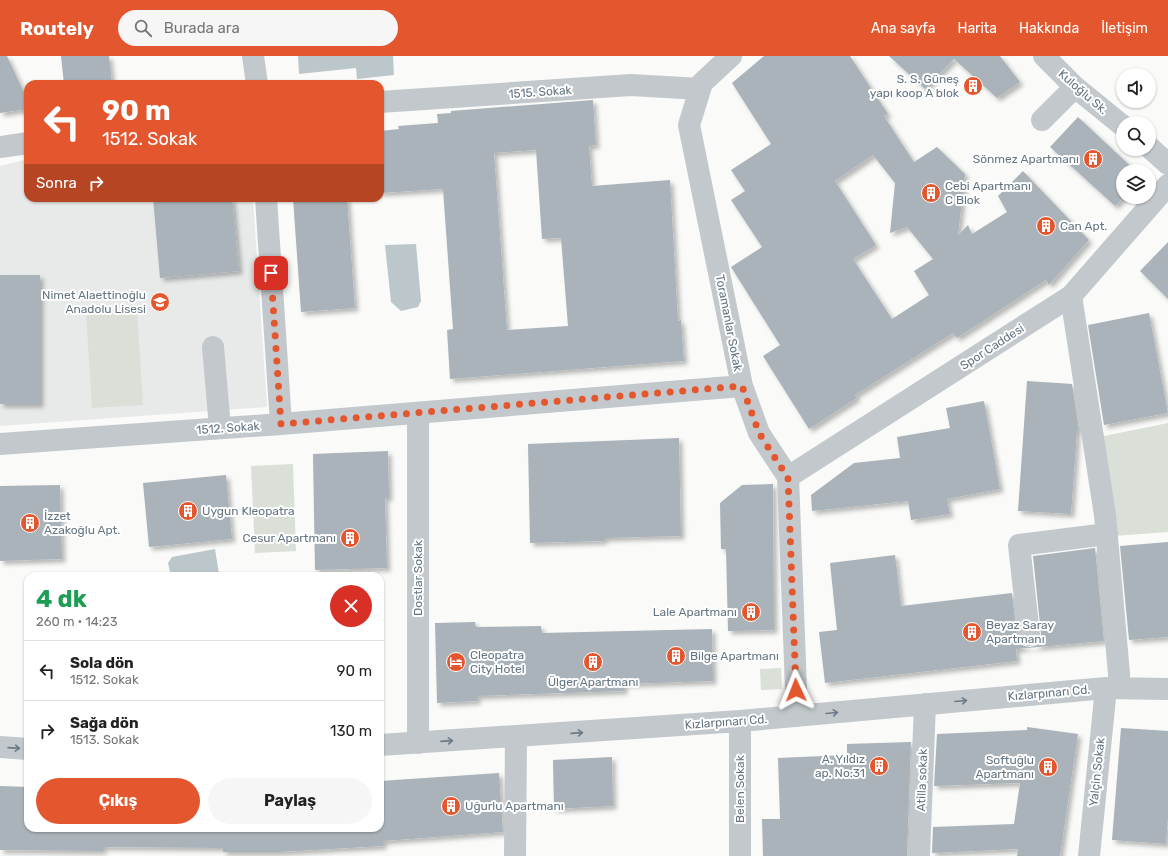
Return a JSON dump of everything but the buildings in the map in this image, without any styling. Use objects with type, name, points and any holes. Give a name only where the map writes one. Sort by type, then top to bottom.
[{"type":"street","points":[[253,56],[256,80]]},
{"type":"street","name":"Toramanlar Sokak","points":[[731,56],[702,82],[689,125],[742,386],[759,433],[788,478]]},
{"type":"street","name":"Kuloğlu Sk.","points":[[1044,56],[1075,87],[1116,120]]},
{"type":"street","name":"1515. Sokak","points":[[384,102],[631,85],[700,89]]},
{"type":"street","points":[[1042,120],[1075,87]]},
{"type":"street","points":[[0,147],[24,144]]},
{"type":"street","points":[[1156,153],[1168,164]]},
{"type":"street","name":"Spor Caddesi","points":[[788,478],[1071,296],[1167,187]]},
{"type":"street","points":[[266,202],[281,424]]},
{"type":"street","name":"Yalçin Sokak","points":[[1071,296],[1107,534],[1112,688],[1089,856]]},
{"type":"street","points":[[213,347],[220,428]]},
{"type":"street","name":"1512. Sokak","points":[[0,444],[281,424],[742,386]]},
{"type":"street","name":"Dostlar Sokak","points":[[418,413],[418,743]]},
{"type":"street","points":[[788,478],[797,716]]},
{"type":"street","points":[[1029,635],[1019,545],[1107,534]]},
{"type":"street","name":"Kızlarpınarı Cd.","points":[[384,745],[740,721],[1112,688],[1168,689]]},
{"type":"street","name":"Atilla sokak","points":[[919,856],[925,704]]},
{"type":"street","name":"Belen Sokak","points":[[740,721],[740,856]]},
{"type":"street","points":[[514,856],[516,737]]},
{"type":"street","points":[[0,747],[24,749]]},
{"type":"shaded area","points":[[298,56],[393,56],[394,75],[357,79],[356,68],[299,74]]},
{"type":"shaded area","name":"Nimet Alaettinoğlu Anadolu Lisesi","points":[[24,160],[24,202],[253,202],[267,407],[0,426],[0,166]]},
{"type":"shaded area","points":[[416,244],[421,301],[418,307],[401,311],[391,302],[385,245]]},
{"type":"shaded area","points":[[137,310],[143,405],[92,408],[86,313]]},
{"type":"shaded area","points":[[1168,423],[1168,532],[1113,536],[1099,437]]},
{"type":"shaded area","points":[[293,464],[296,551],[255,553],[251,466]]},
{"type":"shaded area","points":[[215,549],[219,572],[170,572],[168,563],[172,557]]},
{"type":"shaded area","points":[[781,668],[782,689],[761,690],[760,669]]},
{"type":"place","name":"S. S. Güneş yapı koop A blok","points":[[973,86]]},
{"type":"place","name":"Sönmez Apartmanı","points":[[1093,159]]},
{"type":"place","name":"Cebi Apartmanı C Blok","points":[[931,193]]},
{"type":"place","name":"Can Apt.","points":[[1046,226]]},
{"type":"place","name":"Nimet Alaettinoğlu Anadolu Lisesi","points":[[160,302]]},
{"type":"place","name":"Uygun Kleopatra","points":[[188,511]]},
{"type":"place","name":"İzzet Azakoğlu Apt.","points":[[30,523]]},
{"type":"place","name":"Cesur Apartmanı","points":[[350,538]]},
{"type":"place","name":"Lale Apartmanı","points":[[751,612]]},
{"type":"place","name":"Beyaz Saray Apartmanı","points":[[972,632]]},
{"type":"place","name":"Bilge Apartmanı","points":[[676,656]]},
{"type":"place","name":"Cleopatra City Hotel","points":[[456,662]]},
{"type":"place","name":"Ülger Apartmanı","points":[[593,662]]},
{"type":"place","name":"A. Yıldız ap. No:31","points":[[879,766]]},
{"type":"place","name":"Softuğlu Apartmanı","points":[[1048,767]]},
{"type":"place","name":"Uğurlu Apartmanı","points":[[451,806]]},
{"type":"route","points":[[271,273],[281,424],[742,386],[759,433],[788,478],[796,690]]}]
